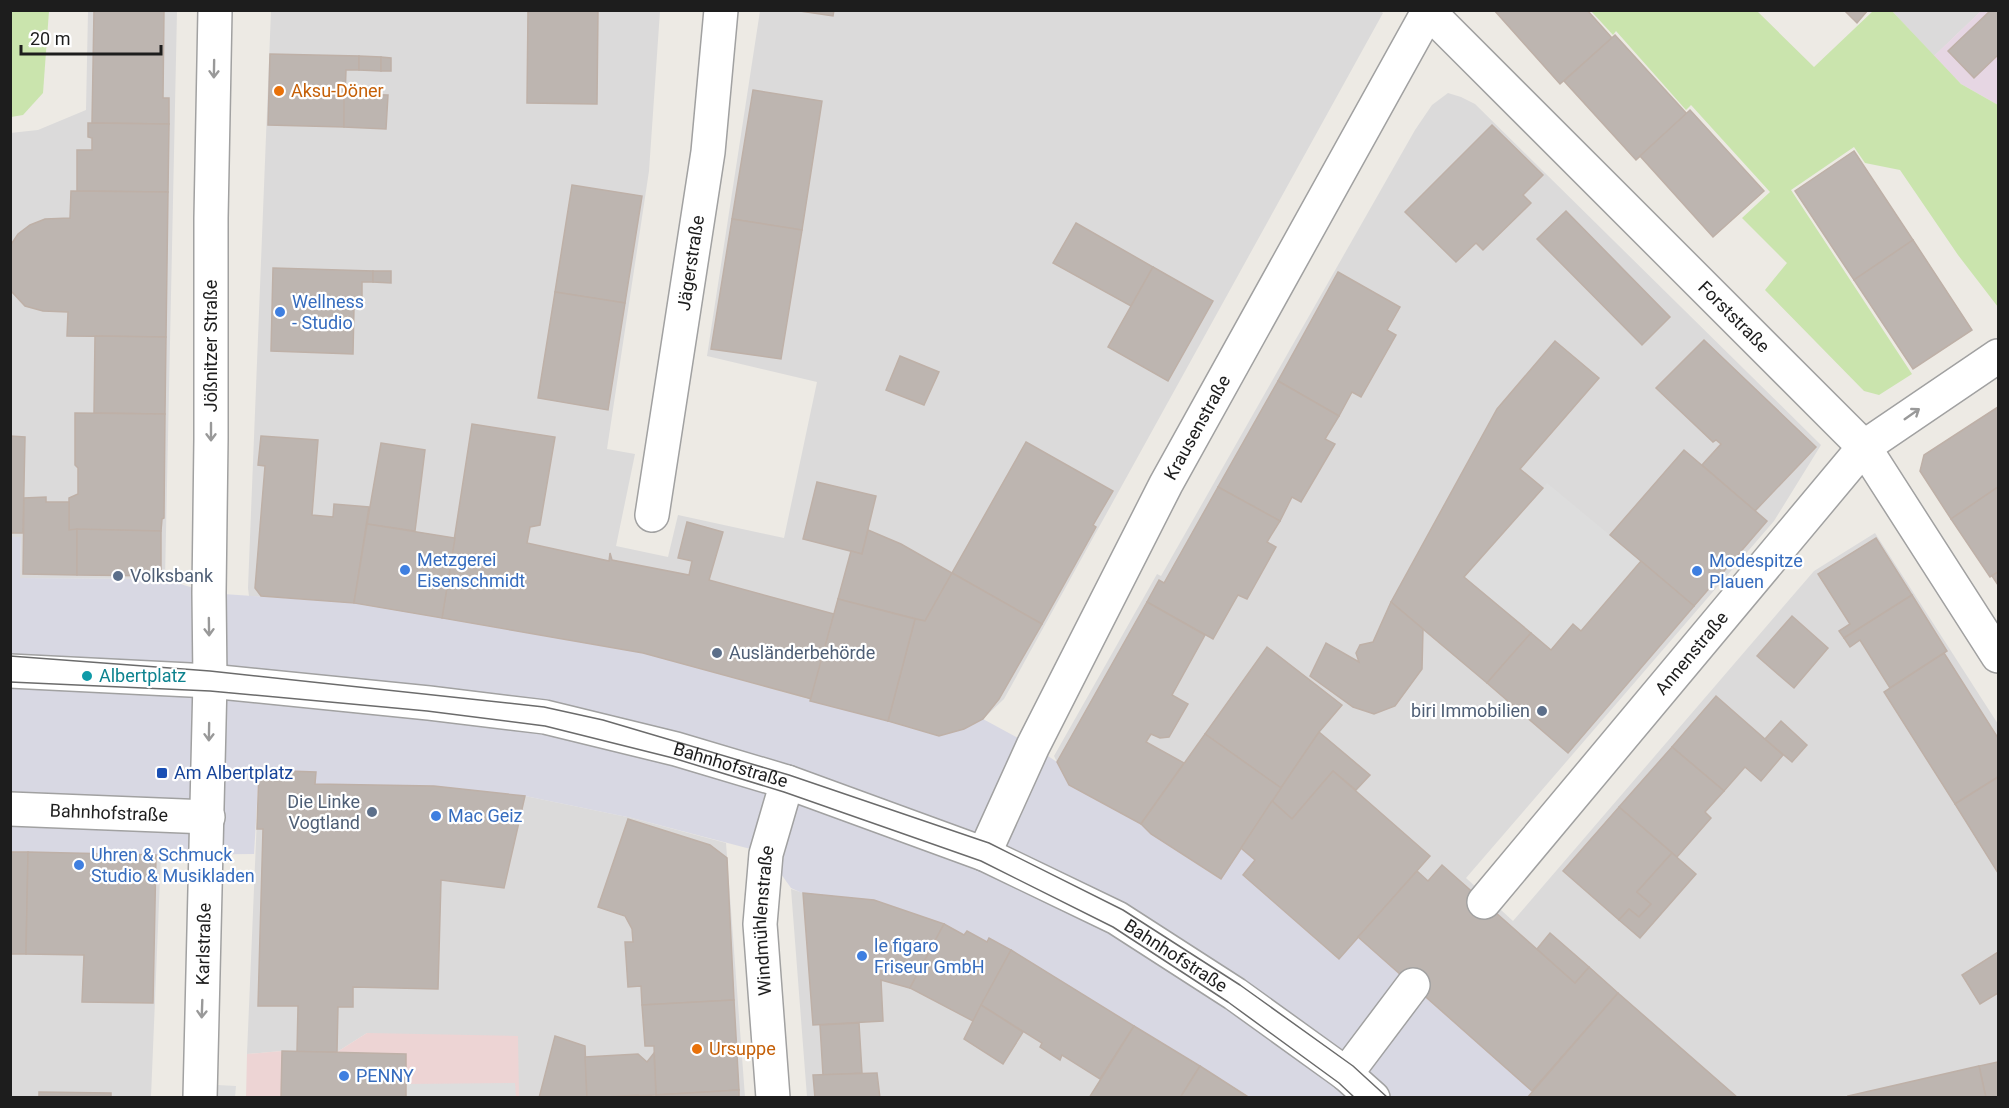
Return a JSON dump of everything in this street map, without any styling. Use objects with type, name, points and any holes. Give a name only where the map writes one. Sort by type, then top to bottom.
[{"type":"street","name":"Jößnitzer Straße","points":[[210,681],[209,570],[215,10]]},
{"type":"street","name":"Jägerstraße","points":[[652,515],[708,152],[721,10]]},
{"type":"street","name":"Forststraße","points":[[1428,11],[1864,447],[1998,656]]},
{"type":"street","name":"Krausenstraße","points":[[984,854],[1033,746],[1166,484],[1428,11]]},
{"type":"street","name":"Annenstraße","points":[[1484,902],[1864,447],[1998,356]]},
{"type":"street","name":"Bahnhofstraße","points":[[10,671],[210,681],[545,717],[676,749],[787,782],[984,854],[1117,918],[1235,994],[1346,1074],[1373,1098]]},
{"type":"street","name":"Karlstraße","points":[[200,1098],[210,681]]},
{"type":"street","name":"Windmühlenstraße","points":[[773,1098],[760,924],[766,854],[787,782]]},
{"type":"street","name":"Bahnhofstraße","points":[[10,809],[208,817]]},
{"type":"street","points":[[1346,1074],[1413,985]]},
{"type":"shaded area","points":[[1379,10],[1383,13],[1004,699],[983,719],[964,729],[939,736],[810,701],[354,603],[249,596],[271,11],[660,11],[649,171],[607,449],[635,454],[616,546],[668,557],[678,515],[784,538],[817,382],[707,356],[760,11]]},
{"type":"shaded area","points":[[88,11],[177,11],[165,579],[20,578],[21,537],[10,537],[10,133],[38,130],[86,110]]},
{"type":"shaded area","points":[[1892,11],[1981,11],[1934,56]]},
{"type":"shaded area","points":[[1981,11],[1998,11],[1998,105],[1961,84],[1934,56]]},
{"type":"shaded area","points":[[1448,93],[1475,104],[1821,445],[1774,521],[1466,878],[1513,921],[1814,571],[1875,533],[1998,724],[1998,1097],[1527,1097],[1532,1091],[1358,938],[1339,959],[1243,875],[1221,879],[1151,834],[1140,824],[1069,785],[1054,756],[1157,574],[1161,576],[1415,130],[1432,105]]},
{"type":"shaded area","points":[[1547,483],[1641,561],[1581,631],[1573,624],[1551,650],[1464,577]]},
{"type":"shaded area","points":[[10,537],[21,537],[20,578],[165,579],[209,593],[354,603],[643,653],[939,736],[964,729],[983,719],[1057,762],[1069,785],[1141,824],[1151,834],[1220,879],[1241,848],[1255,860],[1243,875],[1338,959],[1358,937],[1532,1091],[1527,1098],[1250,1097],[989,938],[987,942],[967,931],[964,935],[944,924],[874,900],[802,893],[791,888],[766,853],[632,818],[525,796],[434,786],[315,784],[316,772],[259,770],[254,854],[156,855],[11,852]]},
{"type":"shaded area","points":[[259,770],[316,772],[316,784],[434,786],[525,796],[632,818],[726,843],[745,1097],[518,1097],[367,1033],[337,1052],[282,1051],[247,1054]]},
{"type":"shaded area","points":[[11,852],[161,854],[151,1097],[11,1098]]},
{"type":"shaded area","points":[[791,889],[803,893],[874,900],[989,938],[1250,1097],[807,1097]]},
{"type":"shaded area","points":[[367,1033],[518,1036],[519,1097],[246,1098],[247,1054],[282,1051],[337,1052]]},
{"type":"shaded area","points":[[515,1083],[516,1097],[406,1097],[406,1084]]},
{"type":"shaded area","points":[[217,1085],[236,1086],[235,1097],[217,1097]]},
{"type":"green space","points":[[11,10],[49,11],[43,93],[23,115],[11,117]]},
{"type":"green space","points":[[1591,11],[1757,11],[1814,67],[1873,11],[1892,11],[1961,84],[1998,105],[1998,307],[1958,255],[1900,170],[1865,163],[1854,147],[1791,190],[1912,374],[1879,395],[1864,391],[1765,290],[1787,263],[1742,218],[1770,192],[1691,105],[1686,110],[1616,31],[1613,35]]},
{"type":"building","points":[[94,10],[164,10],[163,98],[169,98],[169,124],[92,123]]},
{"type":"building","points":[[528,10],[598,10],[597,104],[527,103]]},
{"type":"building","points":[[793,10],[834,10],[833,16]]},
{"type":"building","points":[[1494,10],[1587,10],[1612,38],[1560,84]]},
{"type":"building","points":[[1844,10],[1868,10],[1857,23]]},
{"type":"building","points":[[1991,10],[1998,10],[1998,55],[1974,78],[1948,51]]},
{"type":"building","points":[[1615,35],[1687,114],[1636,160],[1564,81]]},
{"type":"building","points":[[270,54],[359,56],[359,70],[346,70],[344,127],[268,125]]},
{"type":"building","points":[[359,56],[381,57],[381,71],[359,70]]},
{"type":"building","points":[[381,57],[391,58],[391,71],[381,71]]},
{"type":"building","points":[[753,90],[822,101],[802,230],[732,219]]},
{"type":"building","points":[[344,94],[388,95],[386,129],[344,127]]},
{"type":"building","points":[[1690,110],[1764,191],[1713,237],[1640,156]]},
{"type":"building","points":[[88,123],[169,124],[168,192],[77,191],[77,150],[92,150],[92,138],[88,137]]},
{"type":"building","points":[[1492,125],[1543,175],[1523,195],[1531,203],[1483,250],[1476,243],[1456,262],[1405,212]]},
{"type":"building","points":[[1854,151],[1913,240],[1854,280],[1795,191]]},
{"type":"building","points":[[572,185],[642,196],[625,303],[555,292]]},
{"type":"building","points":[[71,191],[168,192],[166,337],[67,336],[68,312],[43,311],[25,306],[11,291],[10,246],[18,234],[30,225],[45,219],[70,218]]},
{"type":"building","points":[[1566,211],[1670,317],[1642,345],[1537,239]]},
{"type":"building","points":[[732,219],[802,230],[781,359],[711,349]]},
{"type":"building","points":[[1076,223],[1153,267],[1131,306],[1053,263]]},
{"type":"building","points":[[1913,240],[1972,330],[1913,369],[1854,280]]},
{"type":"building","points":[[1153,267],[1213,301],[1168,381],[1108,347]]},
{"type":"building","points":[[273,268],[373,271],[373,282],[362,282],[362,307],[354,307],[353,354],[271,351]]},
{"type":"building","points":[[373,271],[391,271],[391,283],[373,282]]},
{"type":"building","points":[[1338,272],[1400,307],[1387,330],[1396,335],[1361,397],[1352,392],[1339,416],[1278,381]]},
{"type":"building","points":[[555,292],[625,303],[608,410],[538,398]]},
{"type":"building","points":[[95,336],[166,337],[165,414],[94,413]]},
{"type":"building","points":[[1704,340],[1816,447],[1755,511],[1702,465],[1721,444],[1716,440],[1713,442],[1656,388]]},
{"type":"building","points":[[1555,341],[1599,378],[1520,469],[1543,488],[1464,577],[1531,633],[1487,683],[1391,602],[1497,409]]},
{"type":"building","points":[[900,356],[939,372],[924,405],[886,390]]},
{"type":"building","points":[[1278,381],[1339,416],[1325,439],[1335,444],[1301,502],[1292,497],[1280,521],[1218,487]]},
{"type":"building","points":[[1998,407],[1998,487],[1951,519],[1920,471],[1924,455]]},
{"type":"building","points":[[75,413],[165,414],[164,518],[161,531],[69,530],[69,498],[78,494],[78,468],[75,465]]},
{"type":"building","points":[[472,424],[555,437],[540,525],[530,527],[527,543],[609,561],[610,553],[612,560],[689,575],[692,561],[678,558],[687,522],[723,532],[709,580],[834,614],[812,699],[643,653],[442,618]]},
{"type":"building","points":[[10,436],[25,437],[23,533],[10,533]]},
{"type":"building","points":[[261,436],[318,440],[312,515],[333,517],[334,504],[369,507],[354,603],[261,596],[255,588],[265,466],[258,465]]},
{"type":"building","points":[[1026,442],[1113,491],[1093,525],[1096,527],[1042,624],[952,573]]},
{"type":"building","points":[[381,443],[425,450],[415,531],[367,524]]},
{"type":"building","points":[[1684,450],[1767,521],[1694,606],[1610,535]]},
{"type":"building","points":[[817,482],[876,496],[862,554],[803,539]]},
{"type":"building","points":[[1218,487],[1280,521],[1267,542],[1276,547],[1247,599],[1238,595],[1213,639],[1147,602],[1159,580],[1164,583]]},
{"type":"building","points":[[1998,487],[1998,572],[1990,577],[1951,519]]},
{"type":"building","points":[[46,497],[46,502],[69,502],[69,530],[77,529],[77,575],[23,574],[24,498]]},
{"type":"building","name":"Metzgerei Eisenschmidt","points":[[367,524],[455,538],[442,618],[354,603]]},
{"type":"building","points":[[77,529],[161,531],[161,576],[77,575]]},
{"type":"building","points":[[868,530],[901,544],[952,573],[925,621],[838,599],[851,551],[862,554]]},
{"type":"building","points":[[1876,538],[1912,595],[1844,638],[1839,631],[1850,624],[1818,574]]},
{"type":"building","points":[[1641,561],[1694,606],[1568,753],[1487,683],[1531,633],[1551,650],[1573,624],[1581,631]]},
{"type":"building","points":[[1998,572],[1998,585],[1992,576]]},
{"type":"building","points":[[952,573],[1042,624],[999,699],[983,719],[964,729],[939,736],[888,721],[915,619],[925,621]]},
{"type":"building","points":[[1912,595],[1947,651],[1890,688],[1860,640],[1850,647],[1844,638]]},
{"type":"building","points":[[838,599],[915,619],[888,721],[810,701]]},
{"type":"building","points":[[1147,602],[1205,635],[1172,695],[1188,704],[1169,737],[1160,738],[1151,734],[1146,742],[1184,763],[1141,824],[1069,785],[1057,762]]},
{"type":"building","points":[[1391,602],[1423,629],[1422,669],[1395,706],[1374,714],[1353,707],[1310,676],[1326,643],[1359,662],[1356,653],[1360,645],[1373,642]]},
{"type":"building","points":[[1792,616],[1828,648],[1794,688],[1757,656]]},
{"type":"building","points":[[1267,647],[1342,705],[1319,732],[1281,788],[1205,734]]},
{"type":"building","points":[[1944,653],[1998,738],[1998,777],[1955,804],[1884,692]]},
{"type":"building","points":[[1716,696],[1783,755],[1761,781],[1745,767],[1724,791],[1672,747]]},
{"type":"building","points":[[1781,721],[1807,745],[1792,762],[1765,739]]},
{"type":"building","points":[[1319,732],[1370,775],[1356,790],[1333,771],[1292,819],[1272,801]]},
{"type":"building","points":[[1205,734],[1281,788],[1221,879],[1151,834],[1141,824]]},
{"type":"building","points":[[1672,747],[1724,791],[1705,812],[1711,818],[1677,857],[1619,807]]},
{"type":"building","points":[[259,770],[316,772],[315,784],[434,786],[525,796],[504,888],[441,880],[438,989],[353,987],[353,1007],[338,1007],[337,1052],[297,1052],[298,1006],[258,1006],[263,829],[257,829]]},
{"type":"building","points":[[1333,771],[1430,856],[1339,959],[1243,875],[1255,860],[1241,848],[1272,801],[1292,819]]},
{"type":"building","points":[[1998,777],[1998,873],[1955,804]]},
{"type":"building","points":[[1619,807],[1672,853],[1637,892],[1651,904],[1639,917],[1629,909],[1619,920],[1563,871]]},
{"type":"building","points":[[628,819],[710,845],[727,858],[734,1000],[642,1005],[641,986],[628,987],[625,942],[633,942],[632,929],[625,916],[598,907]]},
{"type":"building","points":[[10,852],[28,852],[26,954],[10,954]]},
{"type":"building","points":[[28,852],[156,855],[153,1003],[82,1002],[84,955],[26,954]]},
{"type":"building","points":[[1672,853],[1696,874],[1640,938],[1619,920],[1629,909],[1639,917],[1651,904],[1637,892]]},
{"type":"building","points":[[1442,865],[1575,983],[1589,967],[1618,993],[1532,1091],[1358,937],[1417,871],[1428,881]]},
{"type":"building","points":[[803,893],[874,900],[944,924],[910,988],[881,980],[883,1021],[813,1025]]},
{"type":"building","points":[[944,924],[964,935],[967,931],[987,942],[989,938],[1011,950],[973,1021],[910,988]]},
{"type":"building","points":[[1550,933],[1589,967],[1575,983],[1537,949]]},
{"type":"building","points":[[1011,950],[1134,1026],[1100,1079],[1062,1055],[1060,1060],[1040,1047],[1042,1043],[981,1005]]},
{"type":"building","points":[[1998,952],[1998,993],[1980,1004],[1962,975]]},
{"type":"building","points":[[1618,993],[1738,1098],[1527,1098]]},
{"type":"building","points":[[734,1000],[739,1090],[656,1095],[654,1046],[645,1046],[642,1005]]},
{"type":"building","points":[[981,1005],[1023,1032],[1003,1064],[964,1039]]},
{"type":"building","points":[[859,1023],[862,1073],[823,1075],[820,1025]]},
{"type":"building","points":[[1134,1026],[1200,1066],[1180,1098],[1089,1098]]},
{"type":"building","points":[[555,1036],[585,1046],[587,1098],[539,1098]]},
{"type":"building","name":"PENNY","points":[[282,1051],[406,1054],[406,1098],[281,1098]]},
{"type":"building","points":[[654,1053],[656,1095],[587,1098],[585,1057],[638,1054],[647,1062]]},
{"type":"building","points":[[1998,1062],[1998,1098],[1986,1098],[1979,1066]]},
{"type":"building","points":[[1200,1066],[1250,1098],[1180,1098]]},
{"type":"building","points":[[1979,1066],[1986,1098],[1849,1098],[1848,1096]]},
{"type":"building","points":[[877,1073],[880,1098],[815,1098],[813,1075]]},
{"type":"building","points":[[739,1090],[739,1098],[656,1098],[656,1095]]},
{"type":"building","points":[[39,1092],[111,1093],[111,1098],[39,1098]]},
{"type":"building","points":[[638,1095],[638,1098],[607,1098],[607,1097]]},
{"type":"tram line","points":[[10,656],[210,671],[544,707],[603,720],[789,775],[989,843],[1123,910],[1240,985],[1353,1066],[1388,1098]]},
{"type":"tram line","points":[[10,682],[210,691],[427,711],[545,726],[673,758],[784,792],[981,861],[1113,927],[1228,1002],[1339,1083],[1355,1098]]},
{"type":"place","name":"Aksu-Döner","points":[[279,91]]},
{"type":"place","name":"Wellness - Studio","points":[[280,312]]},
{"type":"place","name":"Metzgerei Eisenschmidt","points":[[405,570]]},
{"type":"place","name":"Modespitze Plauen","points":[[1697,571]]},
{"type":"place","name":"Volksbank","points":[[118,576]]},
{"type":"place","name":"Ausländerbehörde","points":[[717,653]]},
{"type":"place","name":"Albertplatz","points":[[87,676]]},
{"type":"place","name":"biri Immobilien","points":[[1542,711]]},
{"type":"place","name":"Am Albertplatz","points":[[162,773]]},
{"type":"place","name":"Die Linke Vogtland","points":[[372,812]]},
{"type":"place","name":"Mac Geiz","points":[[436,816]]},
{"type":"place","name":"Uhren & Schmuck Studio & Musikladen","points":[[79,865]]},
{"type":"place","name":"le figaro Friseur GmbH","points":[[862,956]]},
{"type":"place","name":"Ursuppe","points":[[697,1049]]},
{"type":"place","name":"PENNY","points":[[344,1076]]}]
